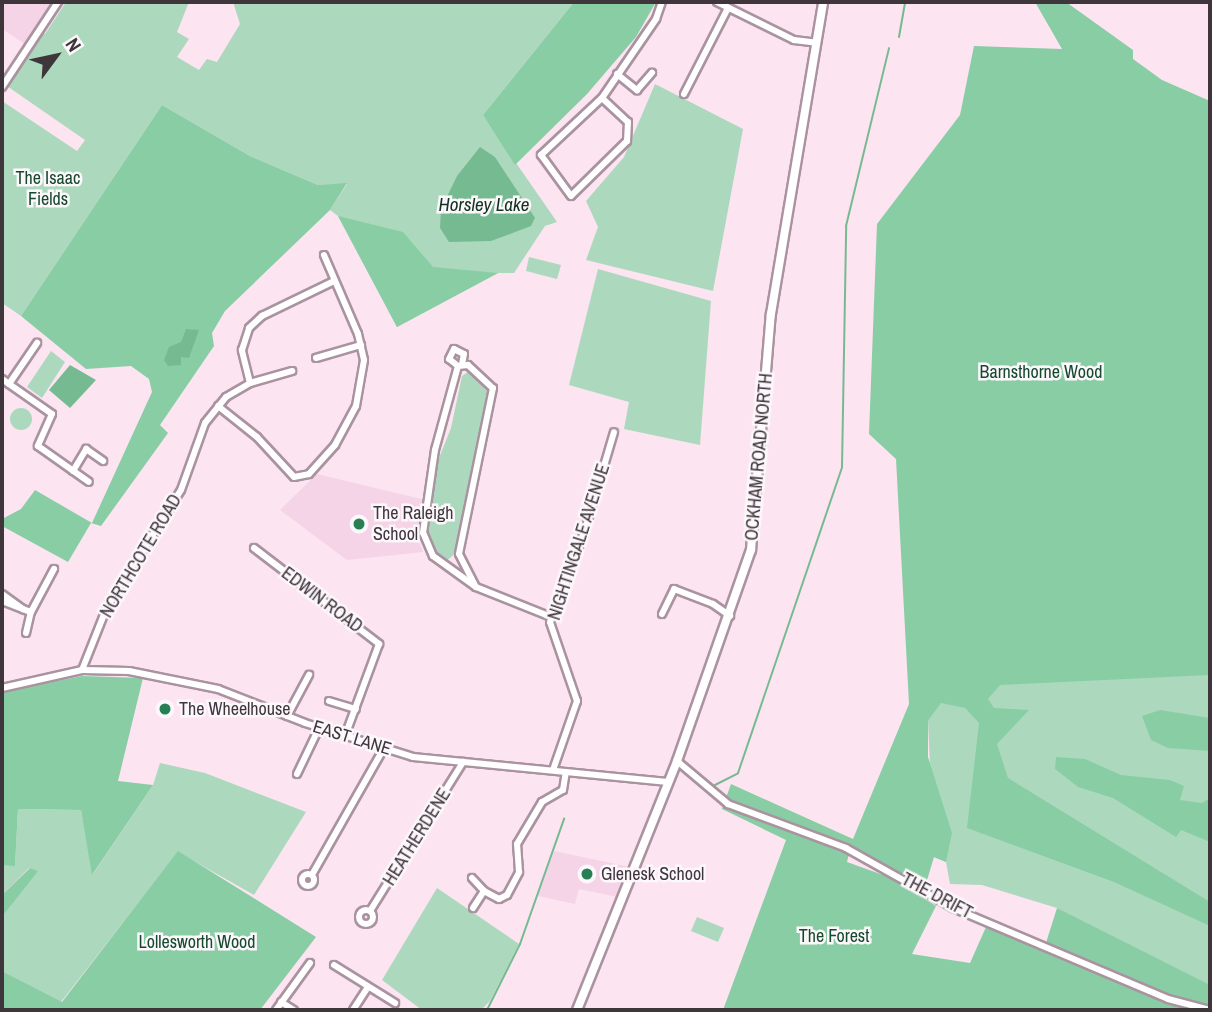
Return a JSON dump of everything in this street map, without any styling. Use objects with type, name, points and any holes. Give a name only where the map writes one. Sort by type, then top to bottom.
[{"type":"main road","name":"OCKHAM ROAD NORTH","points":[[577,1010],[677,761],[751,550],[771,314],[823,2]]},
{"type":"street","points":[[2,87],[58,2]]},
{"type":"street","points":[[601,98],[628,122],[627,141],[571,196],[541,155],[601,98],[656,19],[662,2]]},
{"type":"street","points":[[718,2],[794,40],[817,43]]},
{"type":"street","points":[[684,94],[729,8]]},
{"type":"street","points":[[617,74],[637,89],[652,73]]},
{"type":"street","points":[[292,371],[250,383],[218,406],[257,437],[291,475],[304,477],[335,445],[352,414],[362,379],[362,345],[324,255]]},
{"type":"street","points":[[250,383],[242,350],[249,328],[262,316],[334,281]]},
{"type":"street","points":[[9,384],[37,343]]},
{"type":"street","points":[[316,358],[362,345]]},
{"type":"street","points":[[444,564],[454,565],[459,554],[493,388],[489,380],[460,365],[436,450],[423,533],[427,549],[444,564],[476,587],[551,617]]},
{"type":"street","points":[[2,379],[52,414],[38,446],[89,482]]},
{"type":"street","name":"NORTHCOTE ROAD","points":[[82,670],[107,607],[181,490],[193,447],[218,406]]},
{"type":"street","name":"NIGHTINGALE AVENUE","points":[[553,770],[577,701],[551,630],[551,617],[578,548],[614,432]]},
{"type":"street","points":[[77,443],[103,461]]},
{"type":"street","points":[[73,471],[86,449]]},
{"type":"street","name":"EDWIN ROAD","points":[[254,548],[379,644],[345,736]]},
{"type":"street","points":[[459,554],[476,587]]},
{"type":"street","points":[[26,633],[27,611],[54,569]]},
{"type":"street","points":[[663,614],[674,589],[713,604],[730,616]]},
{"type":"street","points":[[2,594],[27,611]]},
{"type":"street","points":[[2,601],[27,611]]},
{"type":"street","name":"EAST LANE","points":[[2,688],[82,670],[129,671],[204,685],[319,728],[413,757],[668,782]]},
{"type":"street","points":[[288,716],[309,675]]},
{"type":"street","points":[[329,701],[356,709]]},
{"type":"street","points":[[297,774],[319,728]]},
{"type":"street","points":[[313,873],[384,748]]},
{"type":"street","name":"THE DRIFT","points":[[677,761],[728,804],[846,848],[953,908],[1168,999],[1210,1010]]},
{"type":"street","name":"HEATHERDENE","points":[[370,911],[463,762]]},
{"type":"street","points":[[472,878],[484,891],[499,900],[507,895],[519,872],[517,844],[542,802],[563,790],[566,772]]},
{"type":"street","points":[[473,908],[484,891]]},
{"type":"street","points":[[276,1010],[310,963]]},
{"type":"street","points":[[334,965],[395,1003]]},
{"type":"street","points":[[353,1010],[368,987]]},
{"type":"street","points":[[281,1002],[295,1010]]},
{"type":"shaded area","points":[[2,2],[52,2],[25,44],[2,29]]},
{"type":"shaded area","name":"The Raleigh School","points":[[317,474],[425,500],[417,537],[423,552],[347,560],[280,510]]},
{"type":"shaded area","name":"Glenesk School","points":[[554,851],[630,867],[618,897],[579,889],[575,904],[538,896]]},
{"type":"green space","name":"The Isaac Fields","points":[[66,2],[189,2],[177,32],[189,39],[177,57],[199,70],[207,59],[217,62],[240,24],[233,2],[574,2],[483,115],[557,222],[545,226],[514,273],[498,273],[397,327],[338,216],[330,210],[347,184],[318,185],[250,156],[162,105],[21,316],[2,303],[2,101],[77,151],[85,140],[4,84],[38,30],[45,34]]},
{"type":"green space","points":[[574,2],[656,2],[636,37],[587,94],[515,165],[483,115]]},
{"type":"green space","name":"Barnsthorne Wood","points":[[1035,2],[1066,2],[1133,50],[1133,59],[1162,80],[1210,101],[1210,675],[1000,685],[988,699],[994,708],[1029,710],[997,744],[1008,778],[1210,902],[1210,926],[1114,882],[967,828],[979,723],[965,708],[941,703],[928,721],[928,757],[952,833],[946,862],[934,857],[925,887],[851,846],[847,862],[897,880],[936,906],[912,954],[970,963],[986,927],[1044,949],[1057,908],[1210,985],[1210,1010],[723,1010],[786,840],[722,809],[731,784],[853,839],[909,704],[896,459],[869,434],[877,224],[960,115],[974,46],[1062,49]]},
{"type":"green space","points":[[655,84],[743,129],[713,291],[586,260],[598,227],[586,201],[624,157]]},
{"type":"green space","points":[[162,105],[250,156],[318,185],[347,183],[330,210],[225,311],[212,333],[214,346],[160,425],[168,433],[101,526],[91,523],[68,562],[2,526],[2,519],[21,509],[35,490],[92,523],[152,392],[149,379],[131,366],[86,369],[21,316]]},
{"type":"green space","points":[[338,216],[403,232],[433,267],[498,273],[397,327]]},
{"type":"green space","points":[[529,257],[561,265],[557,279],[526,271]]},
{"type":"green space","points":[[598,269],[711,301],[700,445],[624,429],[629,402],[569,385]]},
{"type":"green space","points":[[51,351],[65,362],[42,398],[27,387]]},
{"type":"green space","points":[[468,372],[489,393],[479,463],[470,480],[457,552],[445,562],[434,554],[426,530],[439,458],[451,428],[462,376]]},
{"type":"green space","points":[[21,408],[31,415],[32,419],[25,429],[21,430],[11,423],[10,419],[17,409]]},
{"type":"green space","points":[[1210,653],[1210,1001],[1057,908],[982,885],[950,884],[946,862],[934,857],[928,721],[953,685]]},
{"type":"green space","points":[[82,676],[143,678],[118,781],[153,785],[92,875],[81,810],[18,809],[15,866],[2,865],[2,692]]},
{"type":"green space","points":[[1160,710],[1210,718],[1210,751],[1168,748],[1151,740],[1142,716]]},
{"type":"green space","points":[[1056,757],[1085,759],[1121,775],[1170,780],[1184,786],[1180,800],[1202,803],[1210,798],[1210,842],[1181,830],[1176,837],[1113,798],[1078,787],[1055,769]]},
{"type":"green space","points":[[160,763],[205,773],[306,812],[254,895],[178,852],[61,1002],[2,971],[2,917],[37,871],[29,868],[2,895],[2,865],[15,865],[18,809],[81,810],[93,874],[153,785]]},
{"type":"green space","name":"Lollesworth Wood","points":[[178,851],[316,937],[260,1010],[2,1010],[2,971],[62,1002]]},
{"type":"green space","points":[[30,868],[38,871],[2,917],[2,895]]},
{"type":"green space","points":[[437,888],[519,944],[490,1001],[481,1010],[422,1010],[382,980]]},
{"type":"green space","points":[[697,917],[724,928],[718,942],[691,931]]},
{"type":"water","name":"Horsley Lake","points":[[480,147],[495,157],[535,218],[531,226],[491,241],[449,242],[440,228],[441,209],[457,176]]},
{"type":"water","points":[[186,329],[199,330],[189,358],[181,357],[181,365],[168,366],[164,360],[169,347],[181,342]]},
{"type":"water","points":[[70,365],[96,380],[70,408],[49,390]]},
{"type":"waterway","points":[[899,37],[905,2]]},
{"type":"waterway","points":[[713,786],[738,773],[842,467],[846,226],[889,48]]},
{"type":"waterway","points":[[487,1010],[520,944],[564,819]]},
{"type":"place","name":"The Raleigh School","points":[[359,524]]},
{"type":"place","name":"The Wheelhouse","points":[[165,709]]},
{"type":"place","name":"Glenesk School","points":[[587,874]]},
{"type":"park label","name":"The Forest","points":[[834,936]]}]
